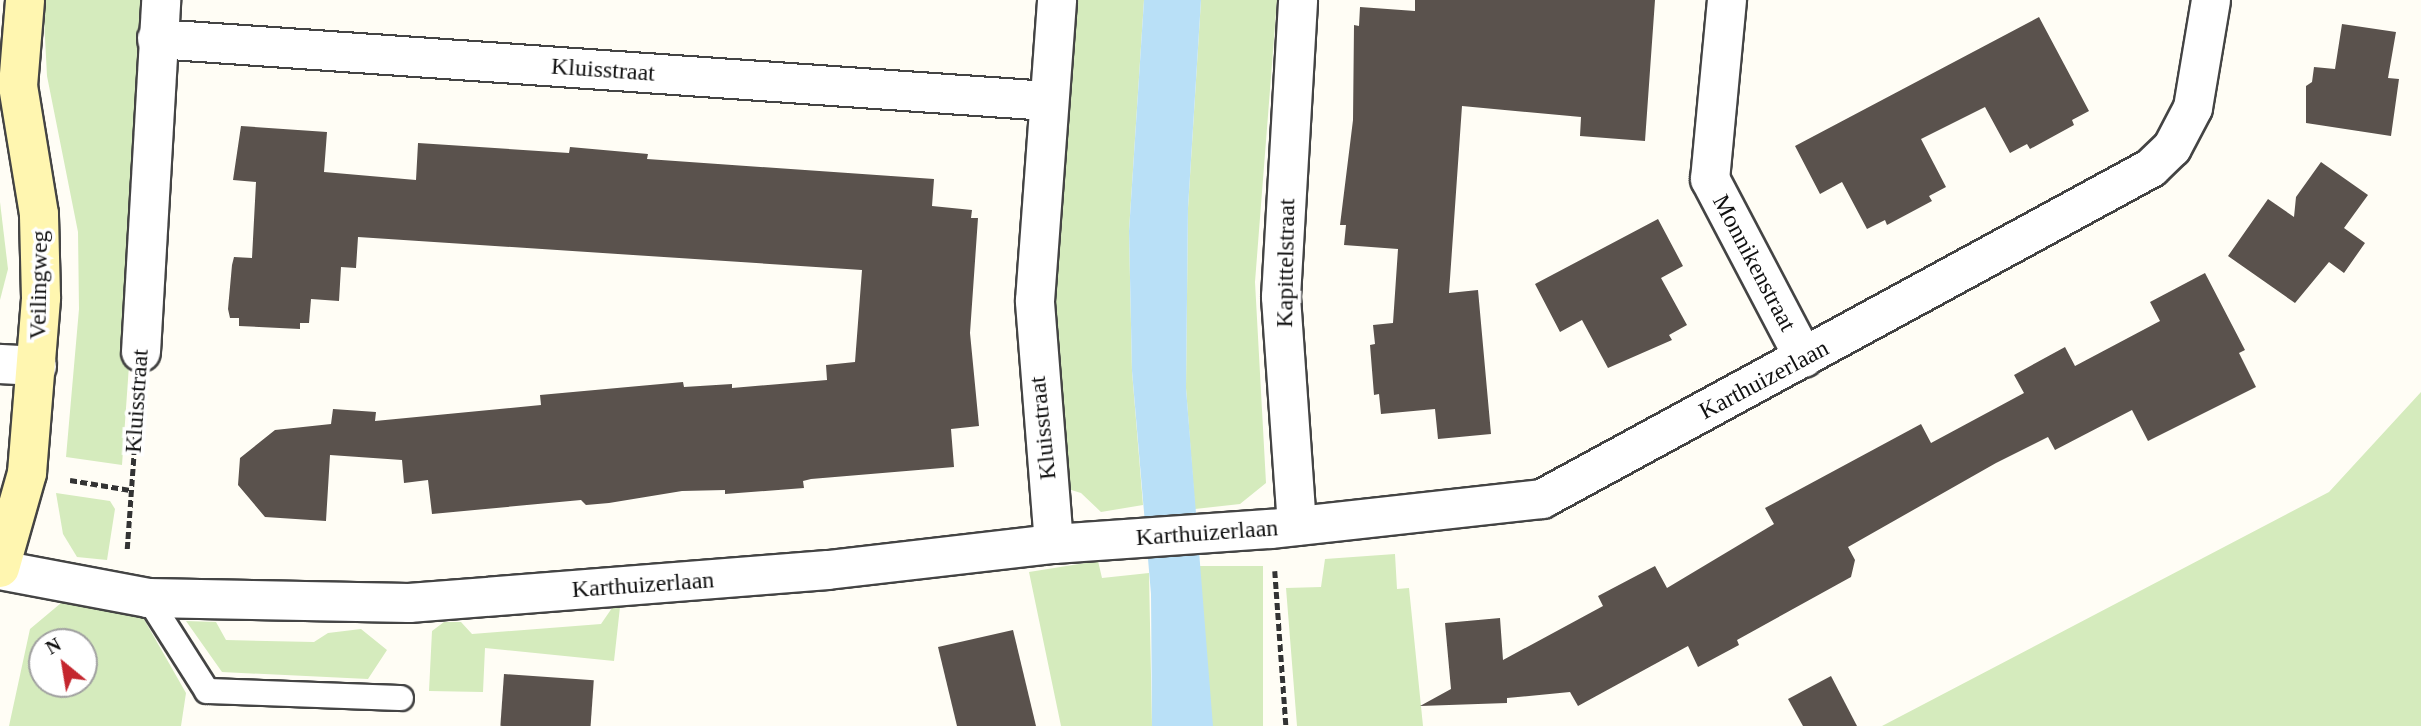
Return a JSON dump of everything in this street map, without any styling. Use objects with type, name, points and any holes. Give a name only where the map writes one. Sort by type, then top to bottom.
[{"type":"street","name":"Veilingweg","points":[[0,569],[27,473],[37,366],[42,247],[18,86],[24,0]]},
{"type":"street","name":"Kluisstraat","points":[[141,352],[160,0]]},
{"type":"street","name":"Kluisstraat","points":[[1054,544],[1035,301],[1056,0]]},
{"type":"street","name":"Kapittelstraat","points":[[1268,529],[1298,0]]},
{"type":"street","name":"Monnikenstraat","points":[[1727,0],[1710,179],[1804,358]]},
{"type":"street","name":"Karthuizerlaan","points":[[0,569],[137,597],[409,603],[828,570],[1054,544],[1268,529],[1542,499],[2151,168],[2172,148],[2193,108],[2211,0]]},
{"type":"street","name":"Kluisstraat","points":[[157,39],[1049,102]]},
{"type":"street","points":[[0,364],[37,366]]},
{"type":"lane","points":[[137,597],[207,691],[401,698]]},
{"type":"path","name":"Kluisstraat","points":[[137,597],[141,352]]},
{"type":"path","points":[[1268,529],[1286,726]]},
{"type":"green space","points":[[43,0],[141,0],[122,349],[130,351],[122,465],[66,457],[79,309],[78,232],[47,76]]},
{"type":"green space","points":[[1074,0],[1144,0],[1129,231],[1132,371],[1143,505],[1101,512],[1081,493],[1068,489],[1053,323]]},
{"type":"green space","points":[[1201,0],[1277,0],[1255,282],[1266,483],[1240,504],[1195,509],[1186,388],[1188,208]]},
{"type":"green space","points":[[0,202],[8,269],[0,300]]},
{"type":"green space","points":[[2421,392],[2421,726],[1882,726],[2329,492]]},
{"type":"green space","points":[[56,493],[110,501],[115,509],[107,560],[77,557],[63,534]]},
{"type":"green space","points":[[1395,554],[1397,589],[1409,588],[1423,726],[1297,726],[1286,588],[1321,587],[1325,559]]},
{"type":"green space","points":[[1098,561],[1102,578],[1149,573],[1152,726],[1061,726],[1029,572]]},
{"type":"green space","points":[[1200,566],[1263,566],[1263,726],[1200,726]]},
{"type":"green space","points":[[61,603],[141,614],[186,693],[181,726],[9,726],[28,638],[28,698],[98,698],[98,628],[31,628]]},
{"type":"green space","points":[[620,607],[614,661],[485,648],[483,692],[429,691],[432,631],[444,622],[461,622],[472,634],[601,624],[612,608]]},
{"type":"green space","points":[[186,621],[216,622],[226,640],[314,642],[328,633],[361,629],[387,650],[368,679],[222,672]]},
{"type":"water","points":[[1144,0],[1201,0],[1188,208],[1186,388],[1213,726],[1152,726],[1151,594],[1132,371],[1129,231]]},
{"type":"building","points":[[1415,0],[1655,0],[1645,141],[1580,136],[1581,117],[1462,106],[1449,293],[1478,290],[1491,434],[1438,439],[1435,409],[1381,414],[1379,394],[1374,395],[1370,345],[1375,344],[1373,325],[1393,323],[1398,249],[1344,245],[1346,225],[1340,225],[1353,120],[1354,25],[1359,26],[1360,7],[1415,11]]},
{"type":"building","points":[[2039,17],[2089,111],[2072,120],[2074,125],[2030,149],[2027,144],[2010,153],[1985,107],[1921,139],[1946,187],[1929,196],[1932,201],[1887,225],[1885,220],[1867,229],[1842,182],[1820,194],[1795,146]]},
{"type":"building","points":[[2342,24],[2396,32],[2388,78],[2399,79],[2391,136],[2306,123],[2306,86],[2312,82],[2314,67],[2335,69]]},
{"type":"building","points":[[241,126],[327,132],[324,172],[416,180],[418,143],[569,153],[570,147],[648,154],[647,159],[934,179],[932,206],[972,210],[971,218],[978,218],[970,333],[979,426],[951,429],[954,467],[811,479],[803,481],[804,488],[725,494],[725,490],[682,491],[609,503],[586,505],[581,500],[432,514],[428,480],[404,483],[402,460],[330,455],[326,521],[265,517],[238,485],[240,458],[275,430],[331,424],[333,409],[376,412],[375,421],[541,405],[540,395],[683,382],[684,387],[732,384],[732,388],[827,380],[826,365],[855,362],[862,270],[358,237],[356,268],[341,267],[339,301],[311,299],[309,323],[300,323],[300,329],[239,326],[239,318],[230,318],[228,309],[232,265],[234,257],[252,258],[256,182],[233,180]]},
{"type":"building","points":[[2321,162],[2368,195],[2344,228],[2365,243],[2344,273],[2329,262],[2295,303],[2228,256],[2268,199],[2294,217],[2296,197]]},
{"type":"building","points":[[1658,219],[1683,266],[1661,278],[1687,325],[1669,335],[1672,340],[1608,368],[1582,320],[1560,332],[1535,284]]},
{"type":"building","points":[[2205,273],[2245,350],[2239,353],[2256,387],[2148,441],[2132,410],[2055,450],[2048,437],[1996,463],[1848,547],[1855,560],[1851,577],[1737,640],[1739,645],[1698,667],[1688,646],[1578,706],[1570,692],[1507,698],[1507,703],[1420,706],[1451,689],[1445,623],[1500,618],[1503,660],[1603,606],[1598,596],[1655,566],[1667,588],[1774,524],[1765,508],[1921,424],[1931,443],[2024,393],[2014,375],[2065,347],[2075,366],[2160,321],[2150,302]]},
{"type":"building","points":[[1013,630],[1036,726],[957,726],[938,647]]},
{"type":"building","points":[[504,674],[594,680],[591,726],[500,726]]},
{"type":"building","points":[[1831,676],[1857,726],[1803,726],[1788,699]]}]
